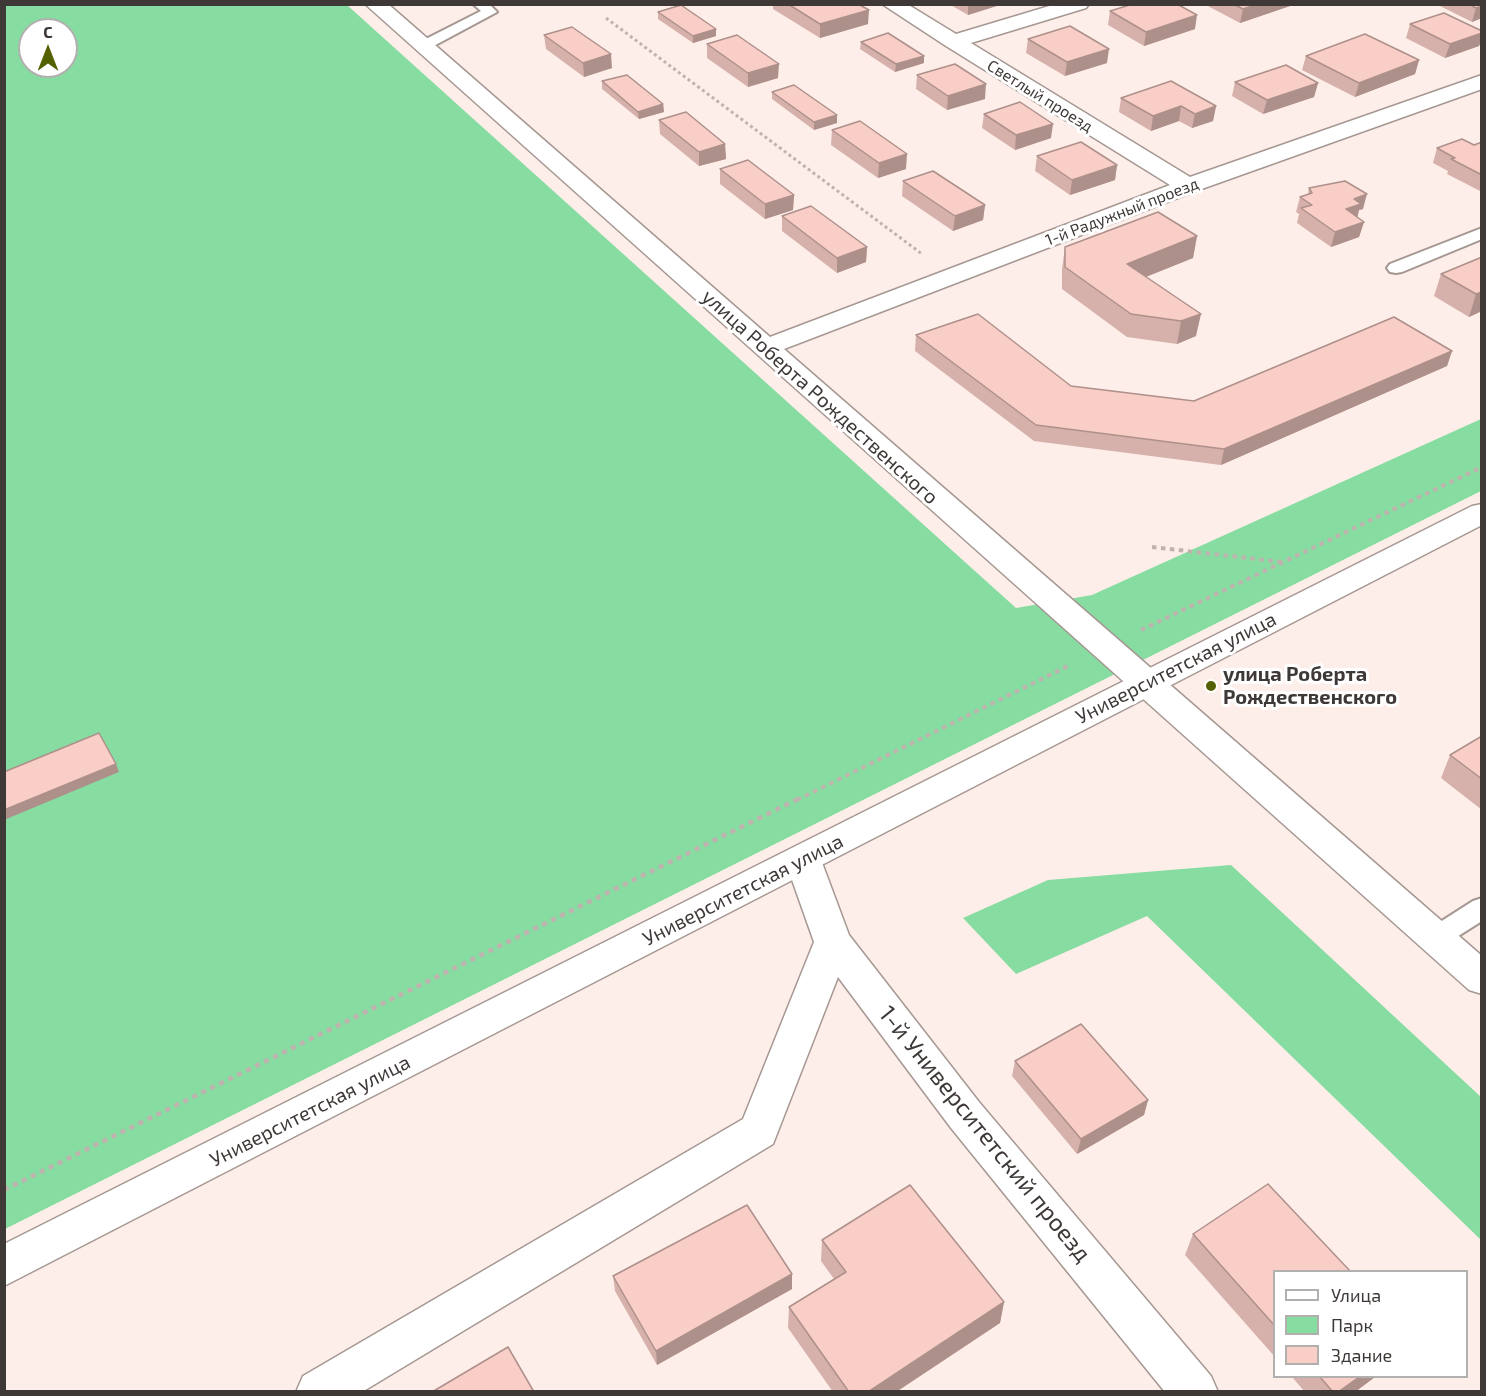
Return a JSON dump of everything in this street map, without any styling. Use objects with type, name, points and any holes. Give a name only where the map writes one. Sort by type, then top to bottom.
[{"type":"street","name":"улица Роберта Рождественского","points":[[375,4],[1143,684],[1482,979]]},
{"type":"street","name":"Светлый проезд","points":[[892,4],[1188,186]]},
{"type":"street","points":[[953,42],[1078,4]]},
{"type":"street","name":"1-й Радужный проезд","points":[[764,348],[1188,186],[1482,81]]},
{"type":"street","name":"Университетская улица","points":[[4,1266],[1482,513]]},
{"type":"street","name":"1-й Университетский проезд","points":[[803,860],[833,942],[965,1115],[1195,1392]]},
{"type":"street","points":[[319,1392],[759,1131],[833,942]]},
{"type":"lane","points":[[423,46],[490,12],[480,4]]},
{"type":"lane","points":[[1396,268],[1482,233]]},
{"type":"lane","points":[[1435,938],[1482,908]]},
{"type":"path","points":[[606,18],[951,276]]},
{"type":"path","points":[[4,1190],[1103,648],[1482,467]]},
{"type":"path","points":[[1152,547],[1283,562]]},
{"type":"green space","points":[[5,5],[347,5],[1016,608],[1092,595],[1481,419],[1481,491],[5,1229]]},
{"type":"green space","points":[[1231,865],[1481,1097],[1481,1240],[1147,916],[1016,974],[963,918],[1048,880]]},
{"type":"building","points":[[788,4],[858,4],[869,10],[820,24]]},
{"type":"building","points":[[1133,4],[1177,4],[1197,15],[1146,32],[1110,11]]},
{"type":"building","points":[[1233,4],[1258,4],[1243,9]]},
{"type":"building","points":[[1469,4],[1482,4],[1482,6],[1476,8]]},
{"type":"building","points":[[681,5],[716,29],[693,36],[658,12]]},
{"type":"building","points":[[1444,13],[1482,33],[1450,44],[1410,24]]},
{"type":"building","points":[[1070,26],[1109,49],[1067,62],[1028,39]]},
{"type":"building","points":[[572,27],[611,54],[583,63],[544,35]]},
{"type":"building","points":[[888,33],[924,56],[896,64],[861,42]]},
{"type":"building","points":[[1365,34],[1419,60],[1359,83],[1306,56]]},
{"type":"building","points":[[737,35],[779,64],[748,73],[707,44]]},
{"type":"building","points":[[955,64],[986,84],[948,96],[917,75]]},
{"type":"building","points":[[1286,65],[1318,83],[1267,100],[1235,82]]},
{"type":"building","points":[[627,75],[663,104],[638,112],[602,81]]},
{"type":"building","points":[[1171,81],[1216,106],[1195,114],[1181,106],[1153,116],[1121,98]]},
{"type":"building","points":[[794,85],[837,115],[814,122],[772,92]]},
{"type":"building","points":[[1020,102],[1053,124],[1016,135],[984,114]]},
{"type":"building","points":[[686,112],[725,144],[699,152],[659,120]]},
{"type":"building","points":[[860,121],[907,154],[879,163],[832,130]]},
{"type":"building","points":[[1462,139],[1474,145],[1482,142],[1482,175],[1451,159],[1455,158],[1437,148]]},
{"type":"building","points":[[1081,142],[1117,165],[1072,180],[1037,156]]},
{"type":"building","points":[[748,160],[794,195],[765,204],[720,169]]},
{"type":"building","points":[[933,171],[985,205],[955,216],[903,181]]},
{"type":"building","points":[[1345,181],[1367,194],[1354,199],[1361,204],[1346,209],[1364,222],[1335,232],[1301,208],[1312,205],[1300,197],[1312,193],[1309,188]]},
{"type":"building","points":[[811,206],[867,247],[837,258],[782,216]]},
{"type":"building","points":[[1158,212],[1197,236],[1127,264],[1201,314],[1181,321],[1131,314],[1065,267],[1065,247]]},
{"type":"building","points":[[1482,257],[1482,292],[1476,294],[1441,274]]},
{"type":"building","points":[[978,314],[1071,386],[1194,401],[1394,317],[1452,351],[1224,449],[1036,425],[916,335]]},
{"type":"building","points":[[99,733],[116,764],[4,810],[4,772]]},
{"type":"building","points":[[1482,736],[1482,779],[1450,755]]},
{"type":"building","points":[[1081,1024],[1148,1100],[1081,1139],[1015,1061]]},
{"type":"building","points":[[1268,1184],[1349,1270],[1273,1270],[1273,1324],[1193,1234]]},
{"type":"building","points":[[910,1185],[1004,1302],[868,1392],[849,1392],[789,1307],[846,1272],[822,1240]]},
{"type":"building","points":[[747,1205],[792,1274],[656,1351],[613,1276]]},
{"type":"building","points":[[508,1347],[534,1392],[432,1392]]},
{"type":"building","points":[[1321,1378],[1358,1378],[1338,1392],[1333,1392]]},
{"type":"place","name":"улица Роберта Рождественского","points":[[1211,686]]}]
